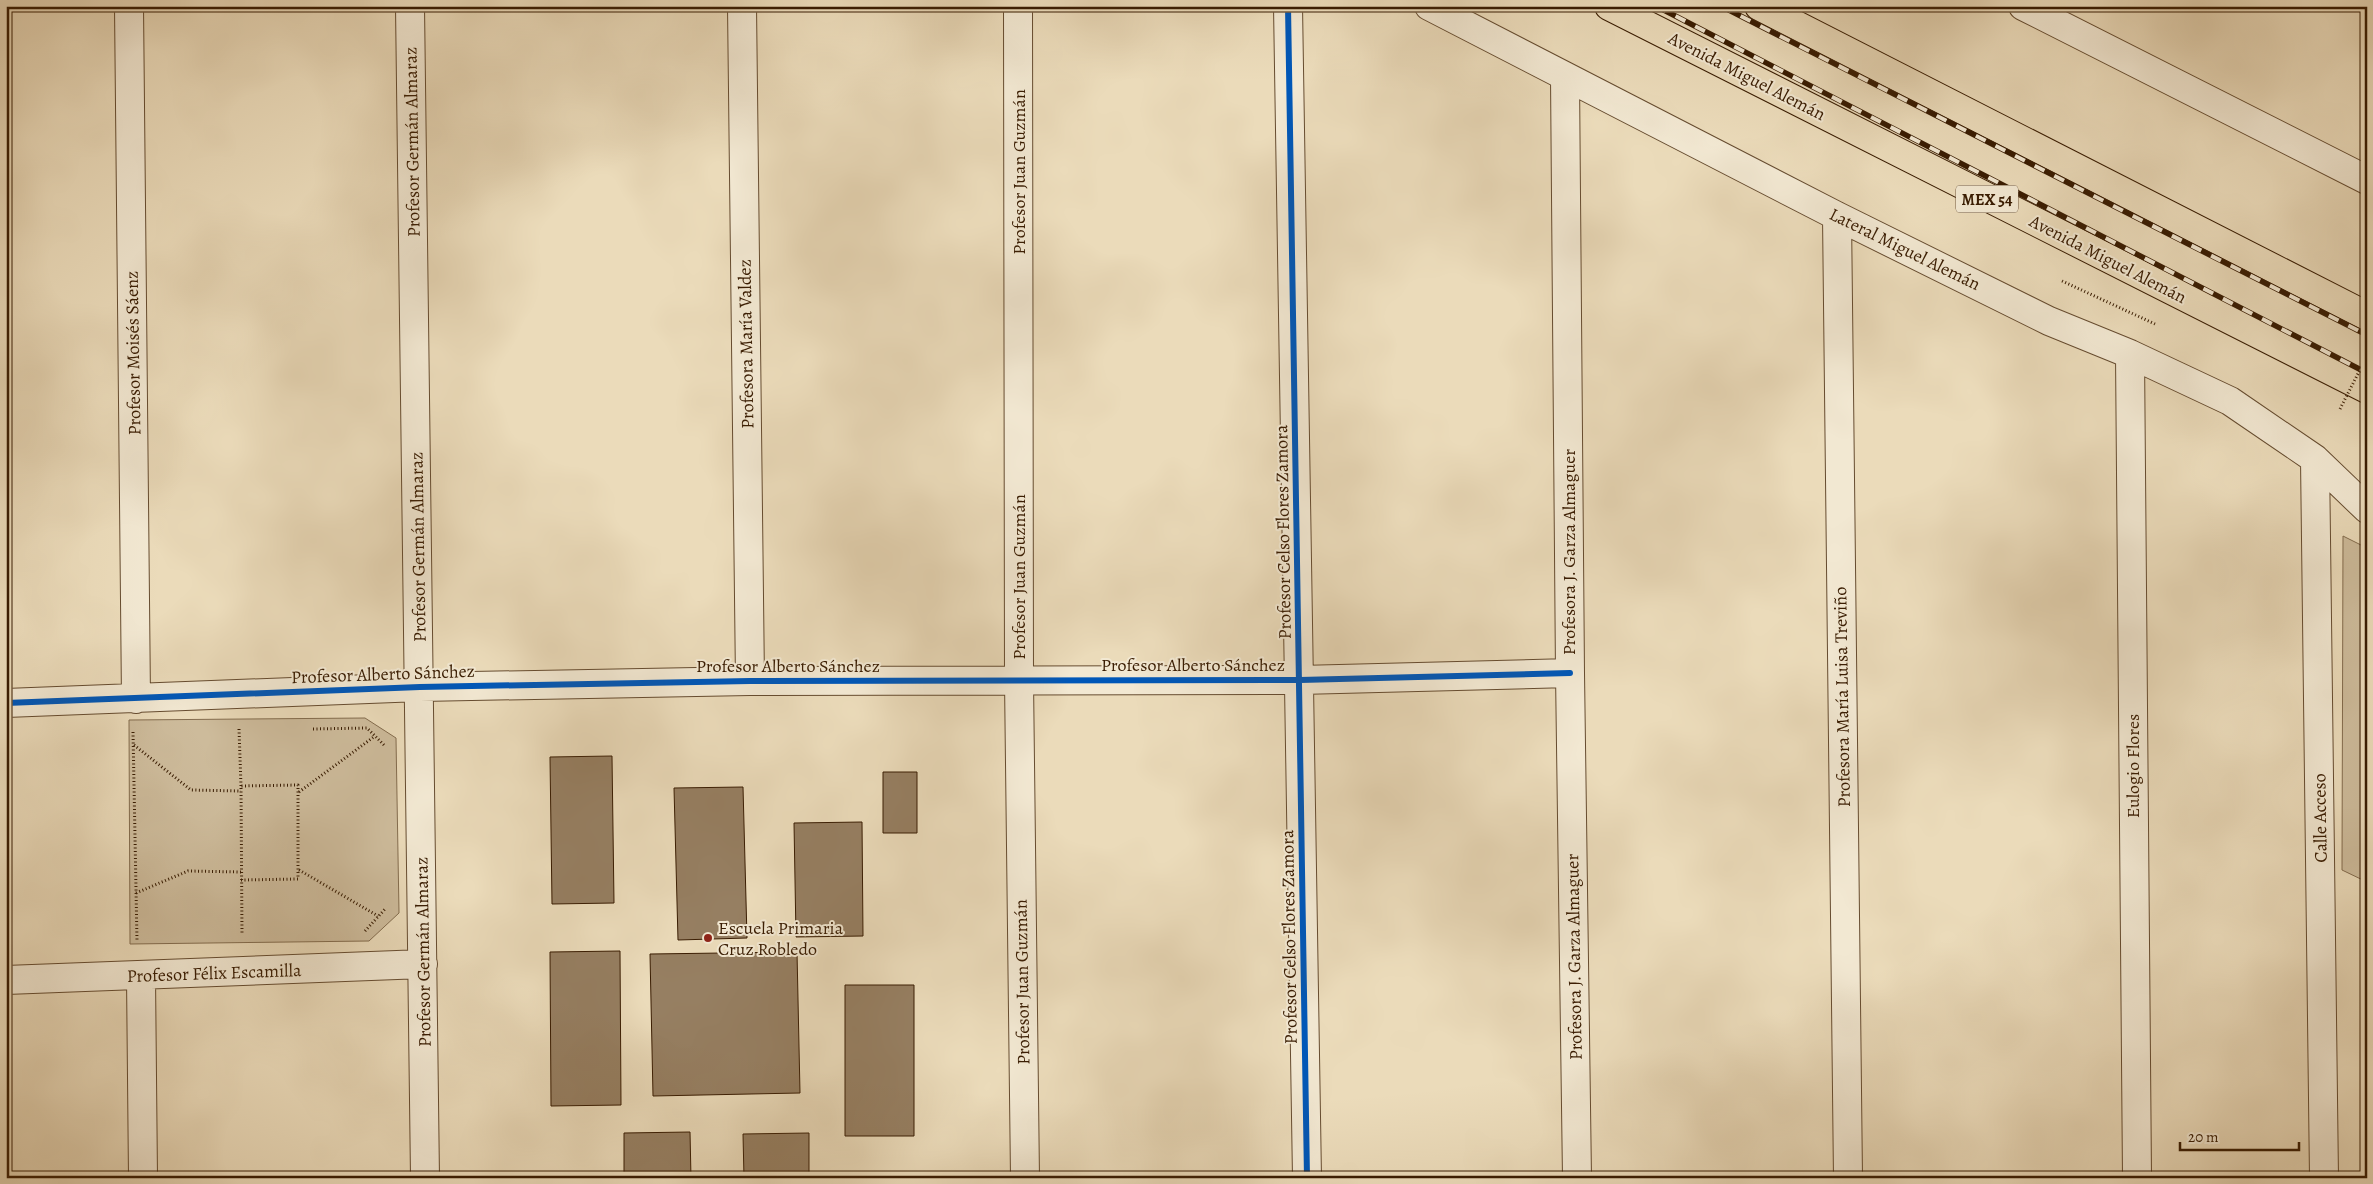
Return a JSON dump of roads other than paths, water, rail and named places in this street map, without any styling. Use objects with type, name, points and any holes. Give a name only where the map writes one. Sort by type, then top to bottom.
[{"type":"highway","name":"Avenida Miguel Alemán","points":[[1609,6],[2076,244],[2367,389]]},
{"type":"highway","points":[[1759,6],[2367,316]]},
{"type":"street","name":"Profesor Moisés Sáenz","points":[[129,6],[136,699]]},
{"type":"street","name":"Profesor Germán Almaraz","points":[[410,6],[426,1178]]},
{"type":"street","name":"Profesora María Valdez","points":[[742,6],[750,681]]},
{"type":"street","name":"Profesor Juan Guzmán","points":[[1018,6],[1019,680],[1025,1178]]},
{"type":"street","name":"Profesor Celso Flores Zamora","points":[[1288,6],[1307,1178]]},
{"type":"street","name":"Lateral Miguel Alemán","points":[[1429,6],[1837,216],[2049,321],[2130,354],[2230,401],[2315,459],[2367,509]]},
{"type":"street","points":[[2023,6],[2367,180]]},
{"type":"street","name":"Profesora J. Garza Almaguer","points":[[1565,77],[1577,1178]]},
{"type":"street","name":"Profesora María Luisa Treviño","points":[[1837,216],[1848,1178]]},
{"type":"street","name":"Eulogio Flores","points":[[2130,354],[2137,1178]]},
{"type":"street","name":"Calle Acceso","points":[[2315,459],[2324,1178]]},
{"type":"street","name":"Profesor Alberto Sánchez","points":[[6,702],[136,699],[420,687],[750,681],[1300,680],[1570,673]]},
{"type":"street","name":"Profesor Félix Escamilla","points":[[6,980],[423,964]]},
{"type":"street","points":[[141,976],[143,1178]]},
{"type":"railway","points":[[1656,6],[2367,373]]},
{"type":"railway","points":[[1721,6],[2367,335]]},
{"type":"place","name":"Escuela Primaria Cruz Robledo","points":[[708,938]]}]
